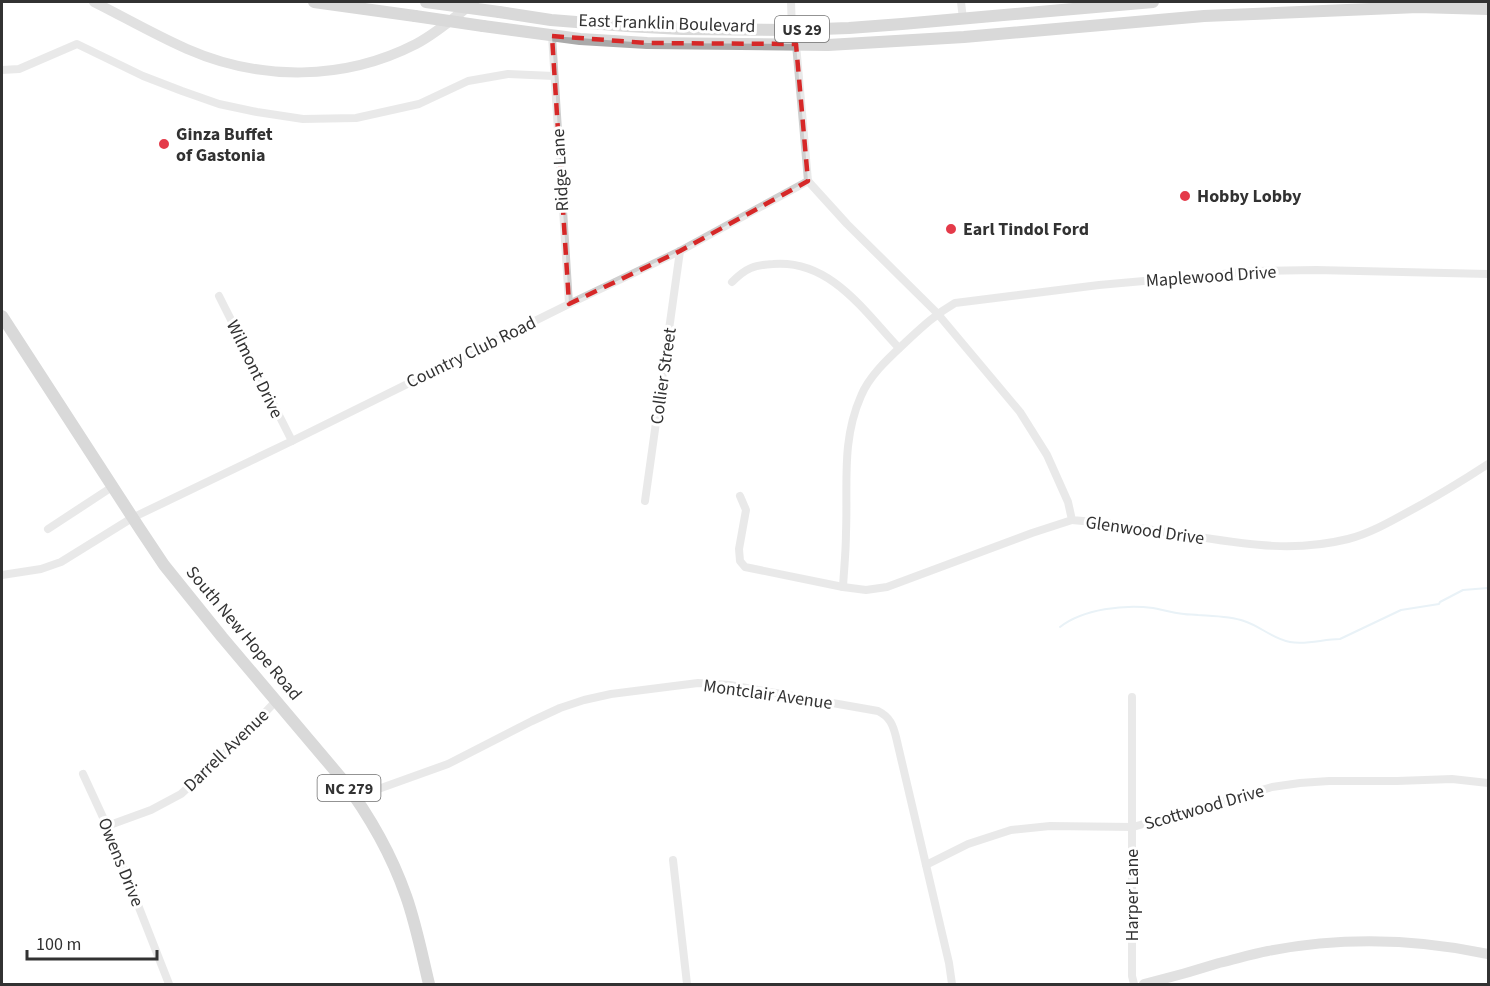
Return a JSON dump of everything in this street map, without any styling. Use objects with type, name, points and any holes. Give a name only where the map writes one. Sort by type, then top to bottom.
[{"type":"main road","points":[[94,2],[187,49],[218,60],[246,68],[300,74],[346,69],[398,52],[417,44],[474,2]]},
{"type":"main road","name":"East Franklin Boulevard","points":[[314,2],[580,39],[647,43],[828,45],[964,38],[1204,16],[1442,4],[1488,9]]},
{"type":"main road","name":"East Franklin Boulevard","points":[[424,2],[552,20],[627,26],[792,30],[849,28],[1105,3],[1153,2]]},
{"type":"main road","name":"South New Hope Road","points":[[2,316],[159,557],[192,601],[356,797],[381,839],[401,884],[429,984]]},
{"type":"main road","points":[[1144,984],[1253,954],[1332,942],[1374,941],[1426,944],[1488,954]]},
{"type":"street","points":[[790,2],[808,181]]},
{"type":"street","points":[[961,2],[963,18]]},
{"type":"street","points":[[1105,3],[1106,25]]},
{"type":"street","name":"Ridge Lane","points":[[552,36],[569,304]]},
{"type":"street","points":[[2,70],[19,69],[77,44],[143,76],[219,104],[303,119],[356,118],[419,104],[468,81],[508,74],[554,76]]},
{"type":"street","name":"Country Club Road","points":[[2,575],[41,569],[62,562],[132,518],[680,251],[808,181]]},
{"type":"street","name":"Glenwood Drive","points":[[808,181],[937,313],[1020,412],[1047,455],[1068,502],[1072,520],[1238,543],[1274,547],[1306,546],[1349,539],[1386,524],[1446,492],[1488,464]]},
{"type":"street","name":"Collier Street","points":[[645,501],[680,251]]},
{"type":"street","points":[[732,282],[742,272],[759,265],[786,263],[809,268],[828,277],[846,292],[899,348]]},
{"type":"street","name":"Maplewood Drive","points":[[937,313],[955,303],[1100,285],[1256,271],[1488,274]]},
{"type":"street","name":"Wilmont Drive","points":[[219,296],[291,441]]},
{"type":"street","points":[[843,587],[847,444],[861,394],[877,371],[937,313]]},
{"type":"street","points":[[48,529],[112,487]]},
{"type":"street","points":[[740,496],[746,510],[739,549],[740,561],[745,567],[866,590],[887,587],[1072,520]]},
{"type":"street","name":"Montclair Avenue","points":[[356,797],[448,764],[560,708],[611,694],[698,683],[730,685],[878,711],[885,715],[893,726],[952,984]]},
{"type":"street","name":"Harper Lane","points":[[1132,697],[1132,976],[1134,984]]},
{"type":"street","name":"Darrell Avenue","points":[[107,826],[151,810],[181,794],[235,744],[276,701]]},
{"type":"street","name":"Owens Drive","points":[[83,774],[107,826],[169,984]]},
{"type":"street","name":"Scottwood Drive","points":[[926,864],[968,843],[1011,830],[1050,826],[1132,827],[1272,788],[1300,783],[1452,779],[1488,783]]},
{"type":"street","points":[[673,860],[687,984]]},
{"type":"highlighted area","points":[[552,36],[647,43],[796,44],[808,181],[680,251],[569,304]]},
{"type":"waterway","points":[[1060,627],[1092,612],[1142,607],[1233,618],[1250,623],[1284,640],[1297,643],[1309,642],[1340,639],[1401,610],[1439,604],[1463,590],[1488,588]]},
{"type":"place","name":"Ginza Buffet of Gastonia","points":[[164,144]]},
{"type":"place","name":"Hobby Lobby","points":[[1185,196]]},
{"type":"place","name":"Earl Tindol Ford","points":[[951,229]]}]
